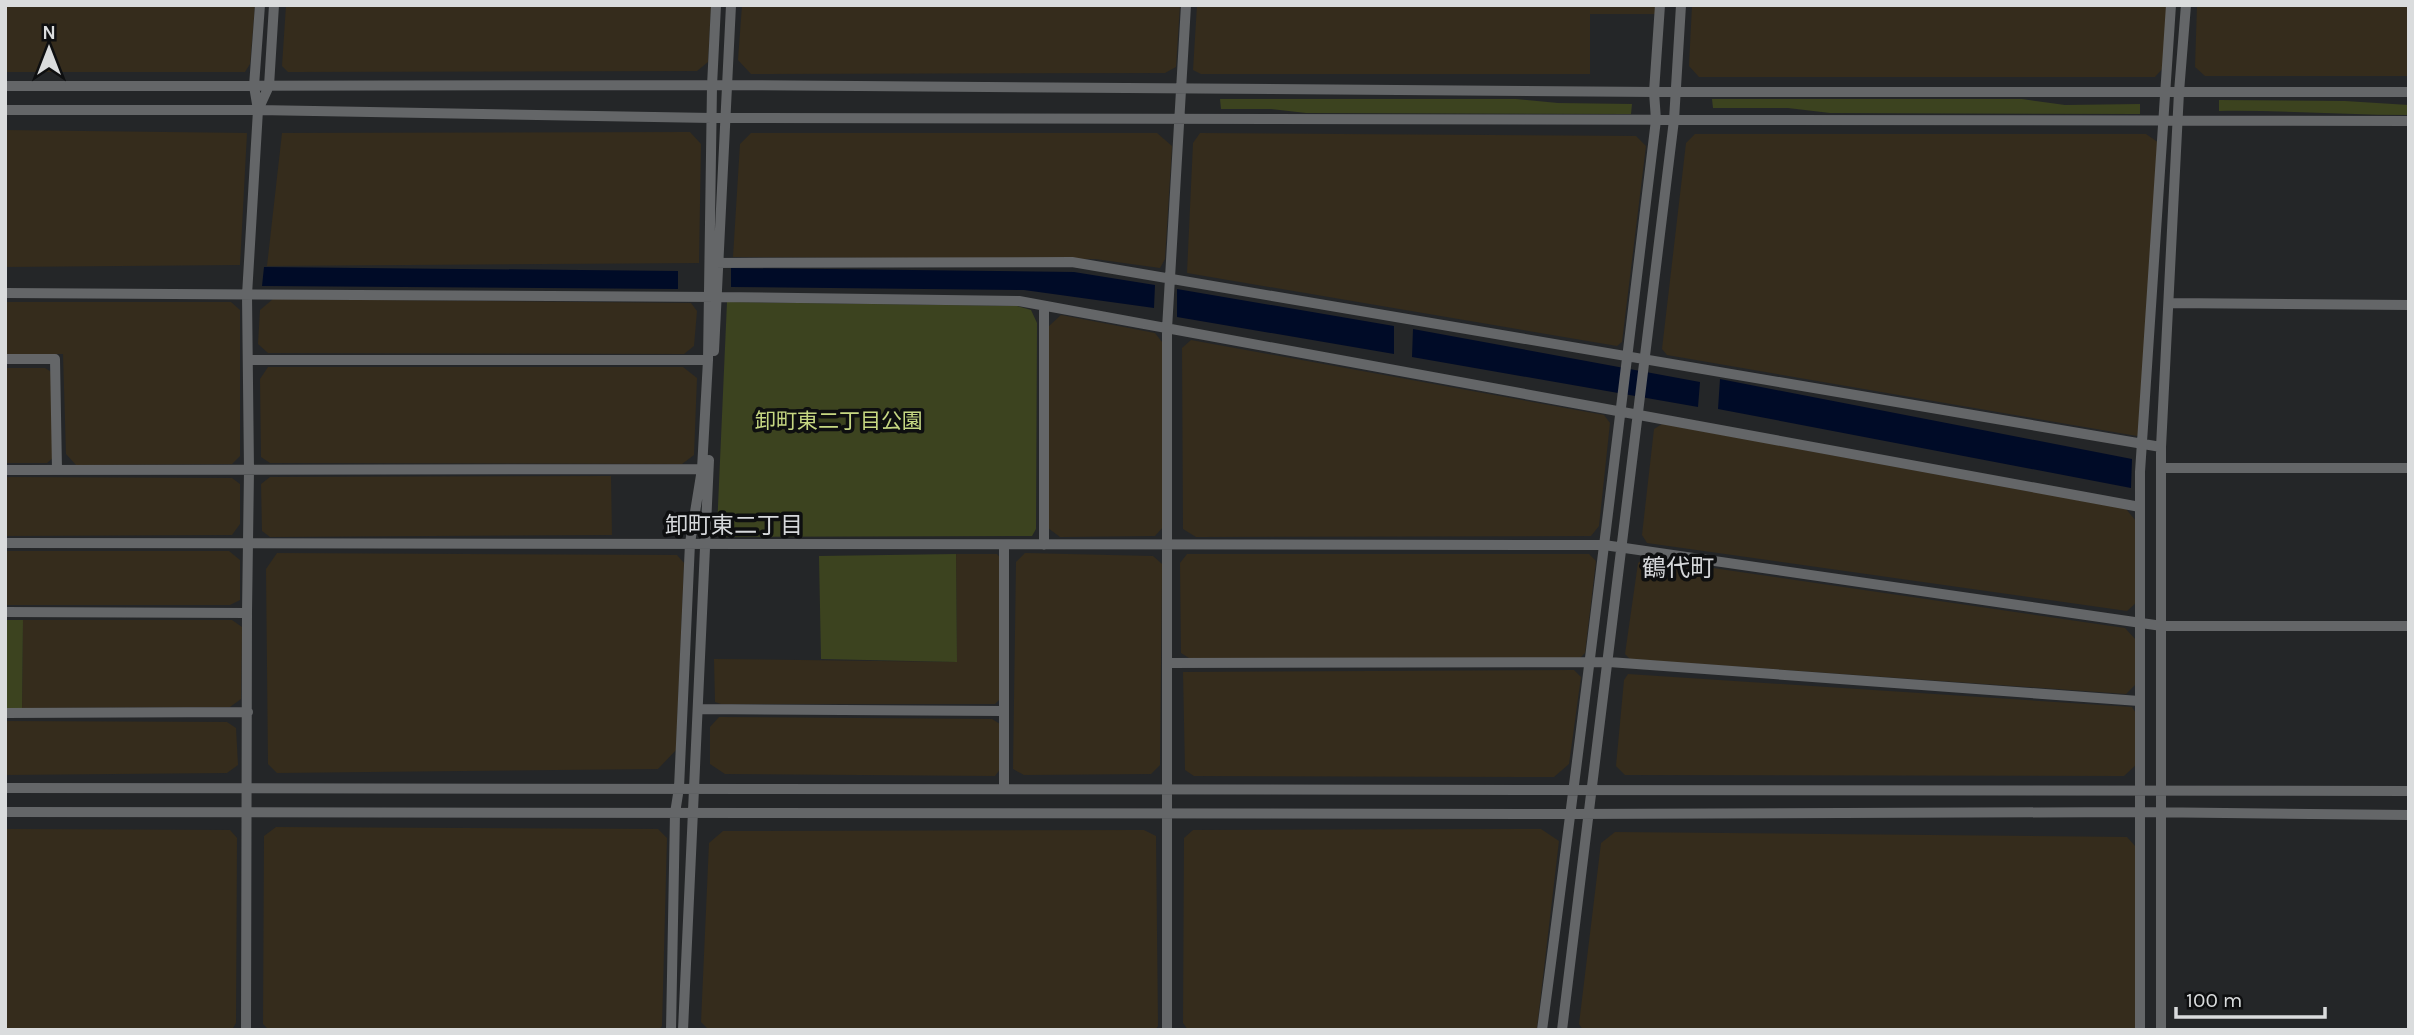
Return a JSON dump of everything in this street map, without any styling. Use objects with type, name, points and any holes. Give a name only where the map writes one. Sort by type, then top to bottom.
[{"type":"street","points":[[246,1030],[250,470],[247,295],[258,110],[254,86],[260,5]]},
{"type":"street","points":[[258,110],[269,86],[274,5]]},
{"type":"street","points":[[715,262],[712,86],[716,5]]},
{"type":"street","points":[[671,1030],[675,813],[679,788],[690,543],[702,469],[727,118],[731,5]]},
{"type":"street","points":[[1167,1030],[1167,329],[1186,5]]},
{"type":"street","points":[[1542,1030],[1605,545],[1656,120],[1654,92],[1660,5]]},
{"type":"street","points":[[1562,1030],[1674,120],[1681,5]]},
{"type":"street","points":[[2140,1030],[2140,507],[2163,92],[2171,5]]},
{"type":"street","points":[[2161,1030],[2161,447],[2186,5]]},
{"type":"street","points":[[5,86],[728,85],[1654,92],[2409,92]]},
{"type":"street","points":[[5,110],[258,110],[712,118],[2409,121]]},
{"type":"street","points":[[715,262],[1072,262],[2161,447]]},
{"type":"street","points":[[5,293],[1019,301],[1621,408],[1639,415],[2140,507]]},
{"type":"street","points":[[682,1030],[698,709],[713,297]]},
{"type":"street","points":[[2169,303],[2409,304]]},
{"type":"street","points":[[1044,306],[1044,545]]},
{"type":"street","points":[[5,359],[55,359],[57,470]]},
{"type":"street","points":[[249,360],[708,360]]},
{"type":"street","points":[[2162,468],[2409,468]]},
{"type":"street","points":[[5,470],[702,469]]},
{"type":"street","points":[[5,543],[1605,545],[2162,626],[2409,626]]},
{"type":"street","points":[[1004,545],[1004,789]]},
{"type":"street","points":[[5,612],[247,613]]},
{"type":"street","points":[[1167,663],[1609,662],[2139,701]]},
{"type":"street","points":[[698,709],[1003,710]]},
{"type":"street","points":[[5,713],[248,712]]},
{"type":"street","points":[[5,788],[2409,790]]},
{"type":"street","points":[[5,812],[2163,812],[2409,815]]},
{"type":"shaded area","points":[[5,5],[255,5],[250,64],[245,72],[5,72]]},
{"type":"shaded area","points":[[286,5],[711,5],[708,62],[697,71],[288,72],[282,66]]},
{"type":"shaded area","points":[[742,5],[1180,5],[1176,67],[1165,73],[751,74],[738,60]]},
{"type":"shaded area","points":[[1197,5],[1656,5],[1655,14],[1590,14],[1590,74],[1201,74],[1193,70]]},
{"type":"shaded area","points":[[1692,5],[2167,5],[2164,67],[2155,77],[1699,77],[1689,66]]},
{"type":"shaded area","points":[[2197,5],[2409,5],[2409,76],[2205,76],[2195,67]]},
{"type":"shaded area","points":[[5,130],[247,133],[240,265],[5,267]]},
{"type":"shaded area","points":[[690,132],[701,144],[699,263],[267,266],[282,133]]},
{"type":"shaded area","points":[[751,133],[1157,133],[1172,146],[1165,259],[1160,268],[1095,259],[733,257],[740,144]]},
{"type":"shaded area","points":[[1200,133],[1636,136],[1646,146],[1622,342],[1617,346],[1187,273],[1193,143]]},
{"type":"shaded area","points":[[1695,134],[2146,134],[2159,143],[2141,432],[2137,436],[1667,355],[1662,349],[1686,143]]},
{"type":"shaded area","points":[[273,299],[691,303],[697,311],[694,346],[684,354],[268,353],[258,344],[260,310]]},
{"type":"shaded area","points":[[5,302],[231,302],[240,310],[240,456],[232,464],[76,465],[66,454],[63,354],[5,354]]},
{"type":"shaded area","points":[[1061,315],[1155,333],[1162,342],[1163,527],[1155,536],[1060,537],[1048,528],[1049,326]]},
{"type":"shaded area","points":[[1191,340],[1604,415],[1610,423],[1599,526],[1591,536],[1196,537],[1183,529],[1182,348]]},
{"type":"shaded area","points":[[268,367],[683,367],[697,378],[694,455],[682,464],[270,463],[261,457],[260,379]]},
{"type":"shaded area","points":[[5,368],[45,368],[53,373],[54,457],[47,463],[5,463]]},
{"type":"shaded area","points":[[1662,424],[2126,509],[2136,521],[2137,602],[2127,611],[1647,543],[1642,535],[1654,429]]},
{"type":"shaded area","points":[[611,476],[612,535],[270,537],[262,531],[261,484],[270,477]]},
{"type":"shaded area","points":[[5,477],[232,478],[240,484],[240,524],[232,535],[5,536]]},
{"type":"shaded area","points":[[5,551],[229,551],[240,560],[240,600],[230,605],[5,605]]},
{"type":"shaded area","points":[[277,553],[677,555],[684,563],[676,750],[658,769],[277,773],[268,764],[266,569]]},
{"type":"shaded area","points":[[1025,553],[1153,556],[1162,564],[1160,765],[1151,774],[1024,775],[1013,769],[1016,562]]},
{"type":"shaded area","points":[[956,554],[997,554],[1002,560],[1001,698],[995,704],[715,702],[714,659],[957,662]]},
{"type":"shaded area","points":[[1187,554],[1589,554],[1596,561],[1585,653],[1579,659],[1189,658],[1181,653],[1180,563]]},
{"type":"shaded area","points":[[1644,558],[2125,628],[2136,640],[2135,685],[2126,694],[1630,659],[1625,654],[1638,563]]},
{"type":"shaded area","points":[[23,620],[232,620],[242,627],[241,699],[230,707],[22,708]]},
{"type":"shaded area","points":[[1574,670],[1581,677],[1569,764],[1554,777],[1194,776],[1185,770],[1183,672]]},
{"type":"shaded area","points":[[1628,674],[2132,707],[2136,713],[2137,764],[2124,776],[1625,775],[1616,766],[1624,680]]},
{"type":"shaded area","points":[[719,717],[992,719],[1000,724],[1001,768],[995,776],[725,774],[710,764],[710,727]]},
{"type":"shaded area","points":[[5,721],[227,722],[236,728],[238,765],[227,773],[5,775]]},
{"type":"shaded area","points":[[276,827],[658,829],[667,838],[662,1026],[659,1030],[269,1030],[263,1024],[264,836]]},
{"type":"shaded area","points":[[5,829],[230,830],[237,838],[236,1023],[232,1030],[5,1030]]},
{"type":"shaded area","points":[[1541,829],[1559,841],[1537,1028],[1534,1030],[1188,1030],[1183,1023],[1184,838],[1193,830]]},
{"type":"shaded area","points":[[1144,830],[1156,836],[1158,1026],[1155,1030],[709,1030],[701,1022],[709,843],[723,831]]},
{"type":"shaded area","points":[[1615,832],[2127,837],[2135,846],[2135,1030],[1583,1030],[1579,1024],[1601,843]]},
{"type":"green space","points":[[1220,99],[1516,99],[1558,103],[1632,104],[1631,114],[1306,113],[1271,109],[1221,109]]},
{"type":"green space","points":[[1712,99],[2022,99],[2065,105],[2140,104],[2140,114],[1830,113],[1788,108],[1713,108]]},
{"type":"green space","points":[[2219,100],[2345,101],[2409,105],[2409,115],[2219,111]]},
{"type":"green space","name":"卸町東二丁目公園","points":[[727,302],[1017,306],[1031,310],[1037,323],[1036,529],[1032,536],[723,537],[717,529]]},
{"type":"green space","points":[[956,554],[957,662],[821,659],[819,556]]},
{"type":"green space","points":[[5,620],[23,620],[22,708],[5,708]]},
{"type":"water","points":[[264,267],[678,271],[678,289],[262,286]]},
{"type":"water","points":[[731,268],[1074,272],[1155,285],[1154,308],[1024,290],[731,287]]},
{"type":"water","points":[[1177,289],[1394,326],[1394,354],[1177,317]]},
{"type":"water","points":[[1413,329],[1700,382],[1698,407],[1412,357]]},
{"type":"water","points":[[1720,379],[2132,459],[2131,488],[1718,409]]},
{"type":"district","name":"卸町東二丁目","points":[[734,525]]},
{"type":"district","name":"鶴代町","points":[[1678,568]]}]
